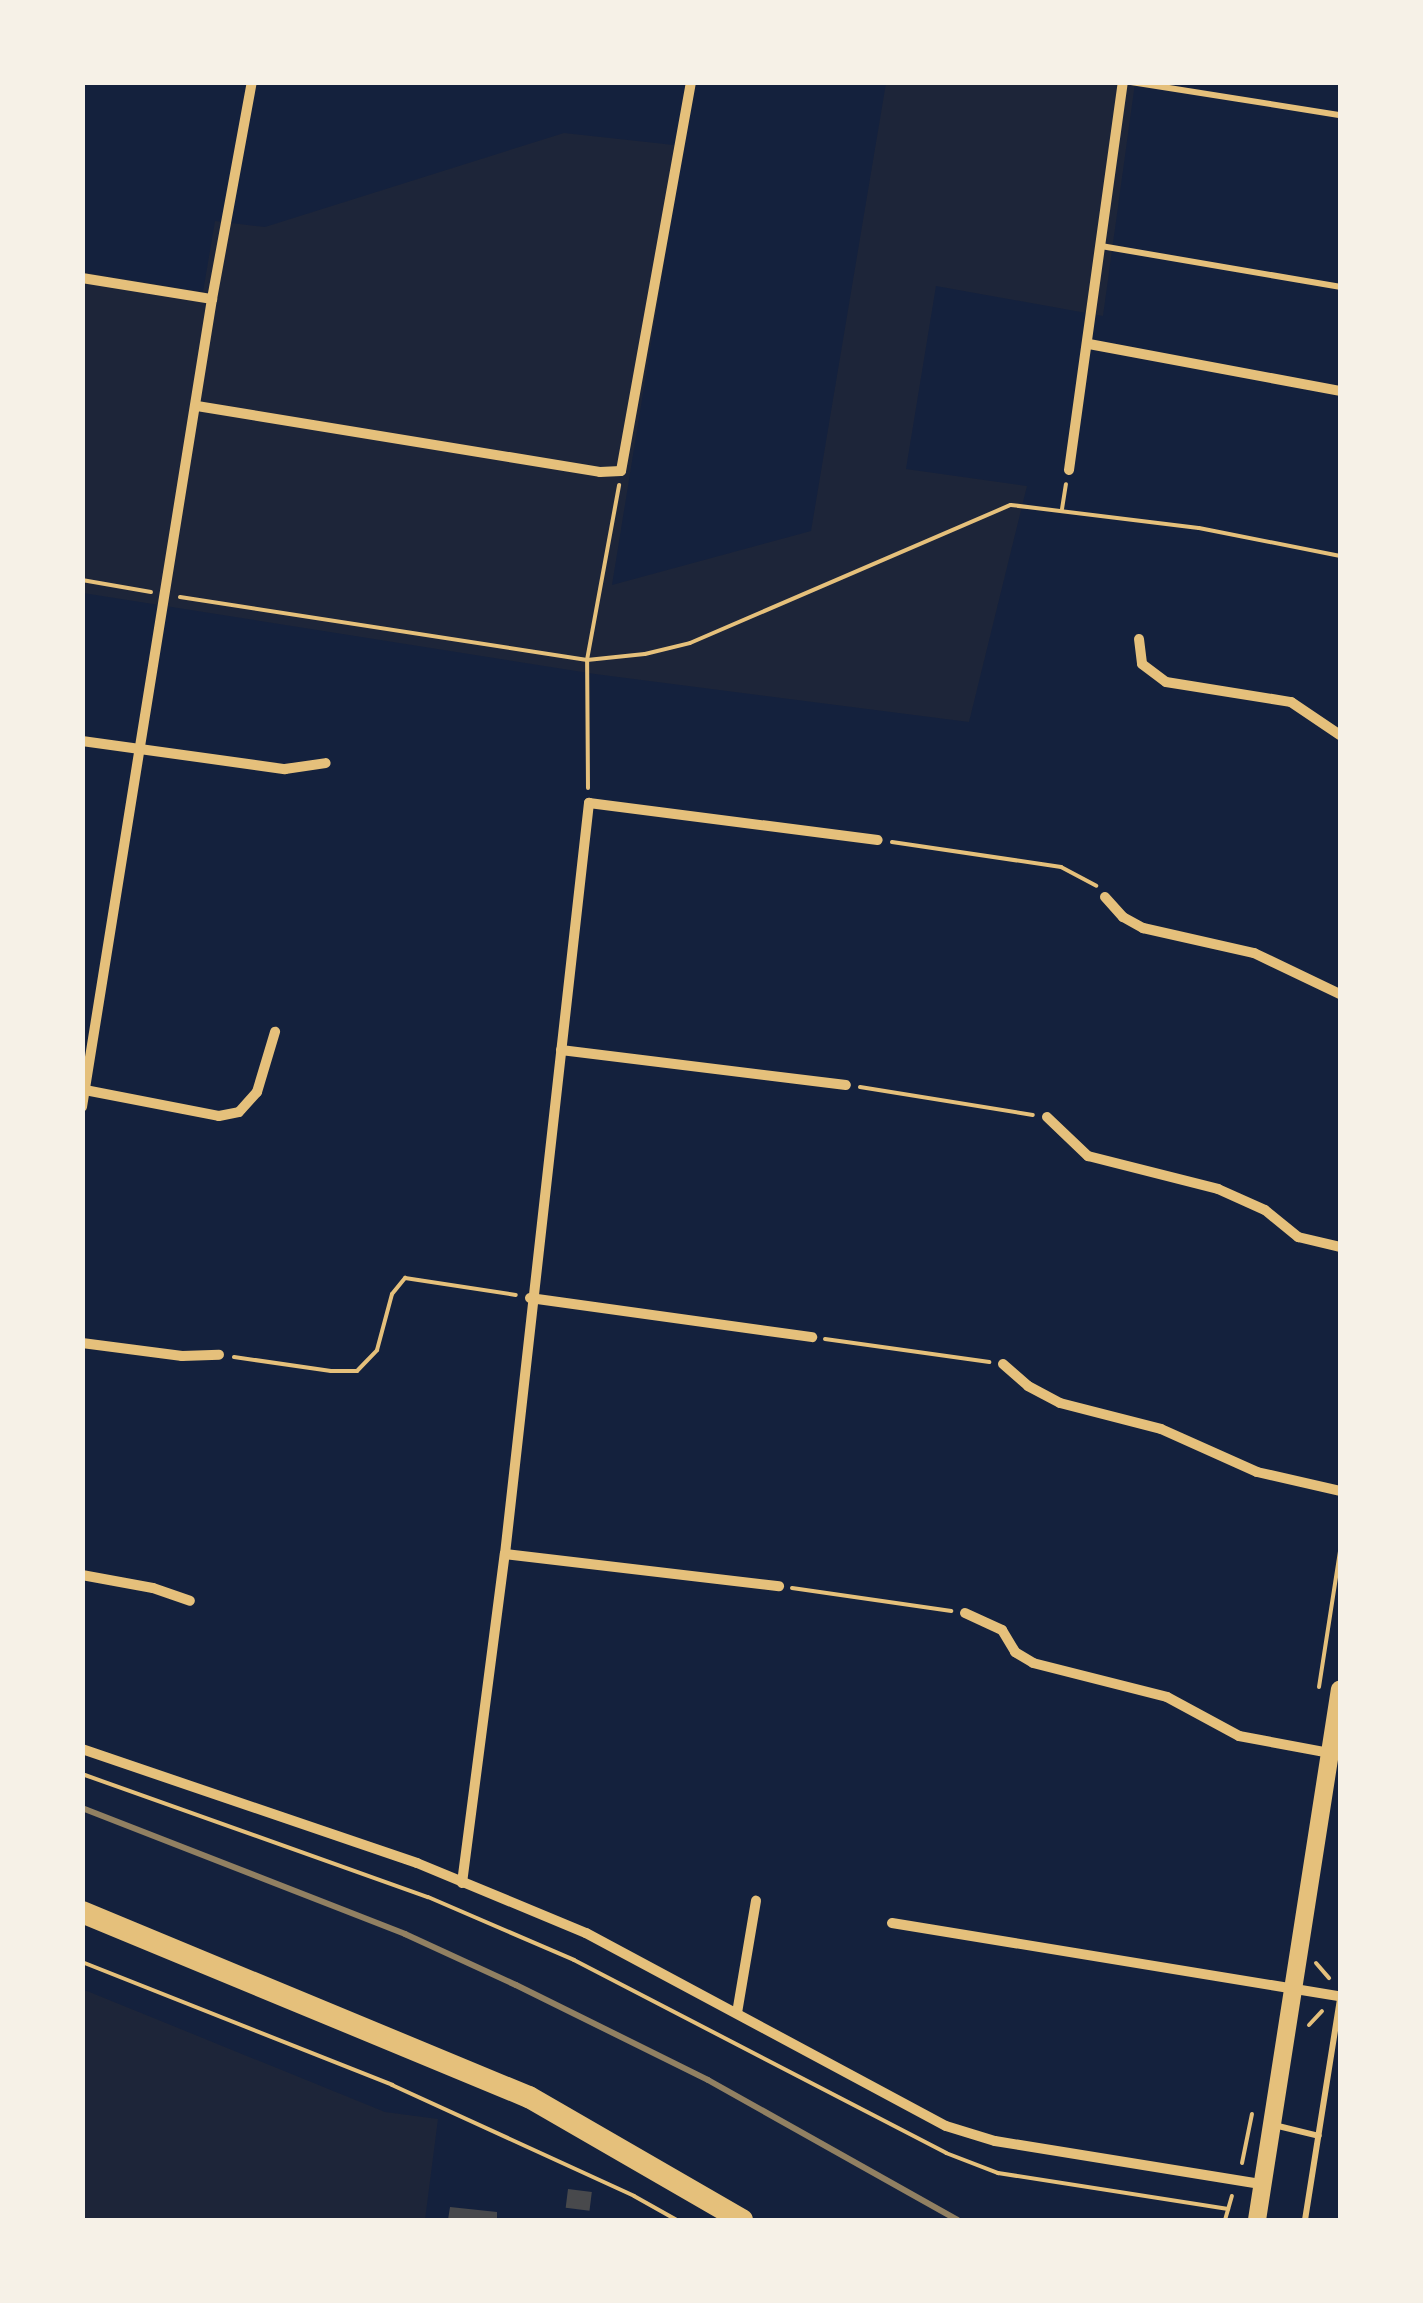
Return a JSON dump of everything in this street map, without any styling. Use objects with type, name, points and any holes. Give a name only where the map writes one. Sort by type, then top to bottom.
[{"type":"highway","points":[[82,1912],[529,2098],[742,2220]]},
{"type":"street","points":[[82,1107],[212,299],[252,82]]},
{"type":"street","points":[[196,406],[600,472],[621,471],[691,82]]},
{"type":"street","points":[[1069,470],[1127,82]]},
{"type":"street","points":[[82,278],[212,299]]},
{"type":"street","points":[[1089,344],[1340,391]]},
{"type":"street","points":[[1139,639],[1142,664],[1166,682],[1291,702],[1340,735]]},
{"type":"street","points":[[82,741],[285,769],[326,763]]},
{"type":"street","points":[[462,1883],[505,1554],[530,1298],[589,804],[878,840]]},
{"type":"street","points":[[1106,897],[1123,917],[1143,928],[1254,953],[1340,994]]},
{"type":"street","points":[[82,1003],[97,1005]]},
{"type":"street","points":[[86,1090],[218,1116],[239,1112],[257,1092],[274,1032]]},
{"type":"street","points":[[562,1050],[846,1085]]},
{"type":"street","points":[[1048,1117],[1088,1156],[1218,1189],[1265,1210],[1298,1237],[1340,1247]]},
{"type":"street","points":[[530,1298],[812,1337]]},
{"type":"street","points":[[82,1343],[182,1356],[219,1355]]},
{"type":"street","points":[[1003,1364],[1028,1386],[1060,1404],[1161,1429],[1257,1472],[1340,1491]]},
{"type":"street","points":[[505,1554],[779,1586]]},
{"type":"street","points":[[82,1575],[152,1588],[190,1601]]},
{"type":"street","points":[[965,1613],[1002,1630],[1014,1652],[1032,1663],[1168,1697],[1240,1736],[1330,1753]]},
{"type":"street","points":[[1258,2220],[1340,1688]]},
{"type":"street","points":[[82,1749],[462,1883],[586,1933],[946,2126],[995,2140],[1261,2184]]},
{"type":"street","points":[[737,2013],[756,1901]]},
{"type":"street","points":[[892,1923],[1295,1987],[1340,1998]]},
{"type":"lane","points":[[1127,82],[1340,115]]},
{"type":"lane","points":[[1101,246],[1340,287]]},
{"type":"lane","points":[[1305,2220],[1340,1998]]},
{"type":"lane","points":[[1273,2125],[1319,2136]]},
{"type":"path","points":[[1062,509],[1069,470]]},
{"type":"path","points":[[589,804],[587,660],[621,471]]},
{"type":"path","points":[[82,580],[587,660],[646,654],[690,643],[992,510],[1030,505],[1062,509],[1199,528],[1340,556]]},
{"type":"path","points":[[878,840],[1060,867],[1082,875],[1106,897]]},
{"type":"path","points":[[846,1085],[1048,1117]]},
{"type":"path","points":[[219,1355],[331,1372],[357,1371],[377,1350],[392,1294],[404,1278],[530,1298]]},
{"type":"path","points":[[812,1337],[1003,1364]]},
{"type":"path","points":[[779,1586],[965,1613]]},
{"type":"path","points":[[82,1774],[428,1897],[574,1960],[946,2153],[998,2172],[1228,2209]]},
{"type":"path","points":[[82,1962],[392,2086],[634,2196],[677,2220]]},
{"type":"path","points":[[1226,2220],[1238,2179]]},
{"type":"shaded area","points":[[886,83],[1135,83],[1103,316],[936,286],[906,469],[1027,486],[969,722],[595,674],[83,593],[82,272],[203,292],[215,221],[265,227],[564,133],[683,146],[612,585],[811,531]]},
{"type":"shaded area","points":[[82,1989],[385,2112],[438,2119],[425,2220],[83,2220]]},
{"type":"building","points":[[568,2189],[592,2192],[590,2211],[566,2208]]},
{"type":"building","points":[[450,2207],[497,2212],[497,2220],[448,2220]]},
{"type":"railway","points":[[82,1808],[405,1934],[516,1985],[708,2080],[957,2220]]}]
